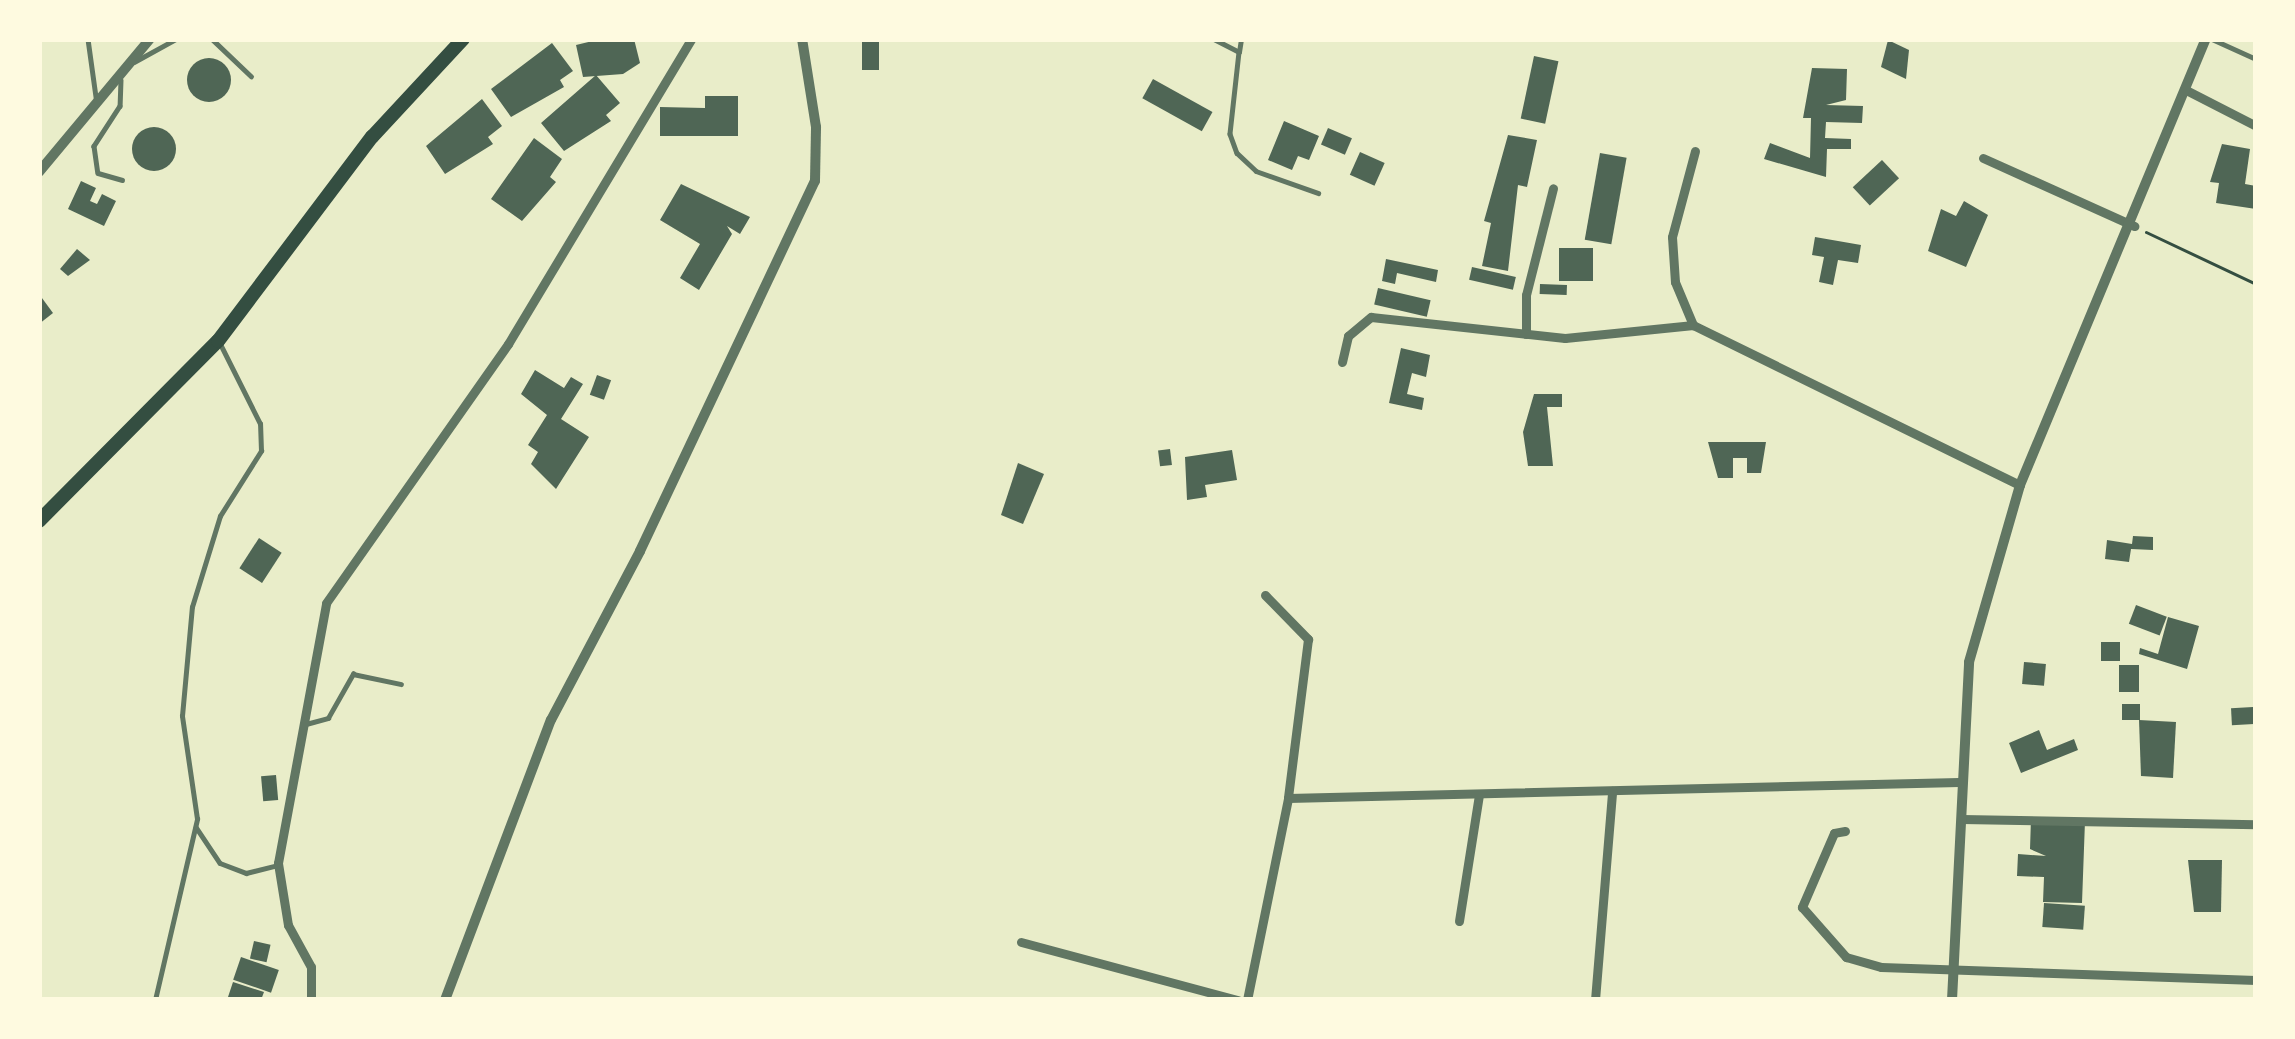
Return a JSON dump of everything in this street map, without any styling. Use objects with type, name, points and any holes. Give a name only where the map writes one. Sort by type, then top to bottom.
[{"type":"main road","points":[[39,521],[218,341],[372,137],[463,39]]},
{"type":"street","points":[[39,172],[151,39]]},
{"type":"street","points":[[311,1000],[311,967],[284,912],[278,863],[326,602],[496,363],[691,39]]},
{"type":"street","points":[[445,1000],[550,720],[640,551],[815,181],[816,127],[802,39]]},
{"type":"street","points":[[1952,1000],[1962,819],[1959,782],[1969,662],[2020,484],[2134,226],[2209,39]]},
{"type":"street","points":[[2186,90],[2256,126]]},
{"type":"street","points":[[1693,325],[1676,282],[1672,237],[1695,151]]},
{"type":"street","points":[[1983,158],[2134,226]]},
{"type":"street","points":[[1526,334],[1526,295],[1553,188]]},
{"type":"street","points":[[1342,362],[1348,336],[1371,316],[1526,334],[1642,336],[1693,325],[2020,484]]},
{"type":"street","points":[[1021,942],[1242,1000],[1288,798],[1308,639],[1265,595]]},
{"type":"street","points":[[1288,798],[1959,782]]},
{"type":"street","points":[[1594,1000],[1612,791]]},
{"type":"street","points":[[1459,921],[1479,795]]},
{"type":"street","points":[[1962,819],[2256,824]]},
{"type":"street","points":[[1845,831],[1834,833],[1802,907],[1846,957],[1952,970],[2256,980]]},
{"type":"lane","points":[[88,39],[97,102]]},
{"type":"lane","points":[[129,64],[176,39]]},
{"type":"lane","points":[[212,39],[250,76]]},
{"type":"lane","points":[[1214,39],[1239,52]]},
{"type":"lane","points":[[1241,39],[1230,134],[1237,154],[1256,171],[1318,193]]},
{"type":"lane","points":[[2209,39],[2256,59]]},
{"type":"lane","points":[[120,75],[120,106],[94,146],[94,166],[104,179],[122,180]]},
{"type":"lane","points":[[154,1000],[196,827],[182,716],[192,608],[220,516],[261,452],[262,431],[218,341]]},
{"type":"lane","points":[[305,724],[328,718],[353,674],[401,684]]},
{"type":"lane","points":[[196,827],[220,863],[246,873],[278,863]]},
{"type":"path","points":[[2134,226],[2256,284]]},
{"type":"building","points":[[634,39],[640,63],[623,74],[583,77],[576,45]]},
{"type":"building","points":[[862,39],[879,39],[879,70],[862,70]]},
{"type":"building","points":[[1888,40],[1909,50],[1906,79],[1881,67]]},
{"type":"building","points":[[552,43],[573,71],[560,80],[564,87],[511,117],[491,89]]},
{"type":"building","points":[[1534,56],[1558,61],[1545,124],[1521,119]]},
{"type":"building","points":[[209,58],[225,64],[231,80],[225,96],[209,102],[193,96],[187,80],[193,64]]},
{"type":"building","points":[[1812,68],[1847,69],[1846,100],[1826,105],[1863,106],[1862,123],[1826,122],[1825,138],[1851,139],[1851,149],[1827,149],[1826,177],[1764,159],[1770,143],[1810,158],[1811,118],[1803,118]]},
{"type":"building","points":[[596,75],[620,103],[606,115],[611,121],[564,151],[541,123]]},
{"type":"building","points":[[1153,79],[1212,112],[1202,131],[1142,98]]},
{"type":"building","points":[[705,96],[738,96],[738,136],[660,136],[660,107],[705,108]]},
{"type":"building","points":[[482,99],[502,126],[488,137],[493,144],[445,174],[426,146]]},
{"type":"building","points":[[1284,121],[1319,136],[1309,160],[1298,156],[1292,170],[1268,160]]},
{"type":"building","points":[[154,127],[169,134],[176,149],[169,164],[154,171],[139,164],[132,149],[139,134]]},
{"type":"building","points":[[1328,128],[1352,138],[1345,155],[1321,145]]},
{"type":"building","points":[[1508,135],[1537,140],[1527,187],[1518,185],[1508,271],[1482,266],[1491,223],[1484,221]]},
{"type":"building","points":[[534,138],[562,159],[550,177],[556,182],[522,221],[491,199]]},
{"type":"building","points":[[2222,144],[2250,149],[2245,184],[2256,186],[2256,209],[2216,203],[2219,183],[2210,182]]},
{"type":"building","points":[[1360,152],[1385,163],[1374,186],[1350,175]]},
{"type":"building","points":[[1600,153],[1627,158],[1611,244],[1585,240]]},
{"type":"building","points":[[1882,160],[1899,178],[1870,206],[1853,187]]},
{"type":"building","points":[[81,181],[96,188],[90,201],[97,204],[102,194],[116,201],[104,226],[68,209]]},
{"type":"building","points":[[681,184],[750,217],[740,234],[727,226],[732,234],[699,290],[680,278],[700,244],[660,220]]},
{"type":"building","points":[[1964,201],[1988,215],[1966,267],[1928,251],[1941,209],[1956,216]]},
{"type":"building","points":[[1815,237],[1861,245],[1858,263],[1838,260],[1833,285],[1819,282],[1824,257],[1812,255]]},
{"type":"building","points":[[1559,248],[1593,248],[1593,281],[1559,281]]},
{"type":"building","points":[[77,249],[90,260],[68,276],[60,269]]},
{"type":"building","points":[[1386,259],[1438,270],[1436,282],[1397,273],[1395,284],[1382,281]]},
{"type":"building","points":[[1472,267],[1516,277],[1513,290],[1469,280]]},
{"type":"building","points":[[1540,284],[1567,285],[1567,295],[1540,294]]},
{"type":"building","points":[[1378,288],[1431,300],[1427,317],[1374,305]]},
{"type":"building","points":[[39,294],[53,313],[39,324]]},
{"type":"building","points":[[1401,348],[1430,355],[1426,377],[1412,373],[1407,394],[1424,398],[1422,410],[1389,403]]},
{"type":"building","points":[[535,370],[564,388],[571,377],[583,384],[561,419],[589,437],[556,489],[531,464],[538,452],[528,445],[547,415],[521,394]]},
{"type":"building","points":[[597,375],[611,380],[604,400],[590,395]]},
{"type":"building","points":[[1534,394],[1562,394],[1562,407],[1547,407],[1553,466],[1528,466],[1523,432]]},
{"type":"building","points":[[1708,442],[1766,442],[1761,473],[1747,473],[1747,458],[1733,458],[1733,478],[1718,478]]},
{"type":"building","points":[[1170,449],[1172,465],[1160,466],[1158,450]]},
{"type":"building","points":[[1232,450],[1237,480],[1205,485],[1207,497],[1187,500],[1185,457]]},
{"type":"building","points":[[1018,463],[1044,474],[1023,524],[1001,515]]},
{"type":"building","points":[[2133,536],[2153,537],[2153,550],[2131,549],[2129,562],[2105,559],[2107,540],[2132,544]]},
{"type":"building","points":[[259,538],[282,553],[262,583],[239,568]]},
{"type":"building","points":[[2136,605],[2167,617],[2160,635],[2129,624]]},
{"type":"building","points":[[2168,617],[2199,626],[2187,669],[2139,654],[2140,648],[2158,654]]},
{"type":"building","points":[[2101,642],[2120,642],[2120,661],[2101,661]]},
{"type":"building","points":[[2024,662],[2046,664],[2044,686],[2022,684]]},
{"type":"building","points":[[2119,665],[2139,665],[2139,692],[2119,692]]},
{"type":"building","points":[[2122,704],[2140,704],[2140,720],[2122,720]]},
{"type":"building","points":[[2253,707],[2254,724],[2232,725],[2231,708]]},
{"type":"building","points":[[2139,720],[2176,722],[2173,778],[2141,776]]},
{"type":"building","points":[[2039,730],[2047,750],[2074,739],[2078,750],[2021,773],[2009,743]]},
{"type":"building","points":[[276,775],[278,800],[263,801],[261,776]]},
{"type":"building","points":[[2031,818],[2085,821],[2082,903],[2043,902],[2044,877],[2017,876],[2018,854],[2046,856],[2030,849]]},
{"type":"building","points":[[2188,860],[2222,860],[2221,912],[2194,912]]},
{"type":"building","points":[[2044,903],[2085,906],[2083,930],[2042,927]]},
{"type":"building","points":[[254,941],[271,945],[267,962],[250,959]]},
{"type":"building","points":[[241,957],[279,970],[271,993],[233,980]]},
{"type":"building","points":[[233,982],[264,992],[261,1000],[227,1000]]}]
